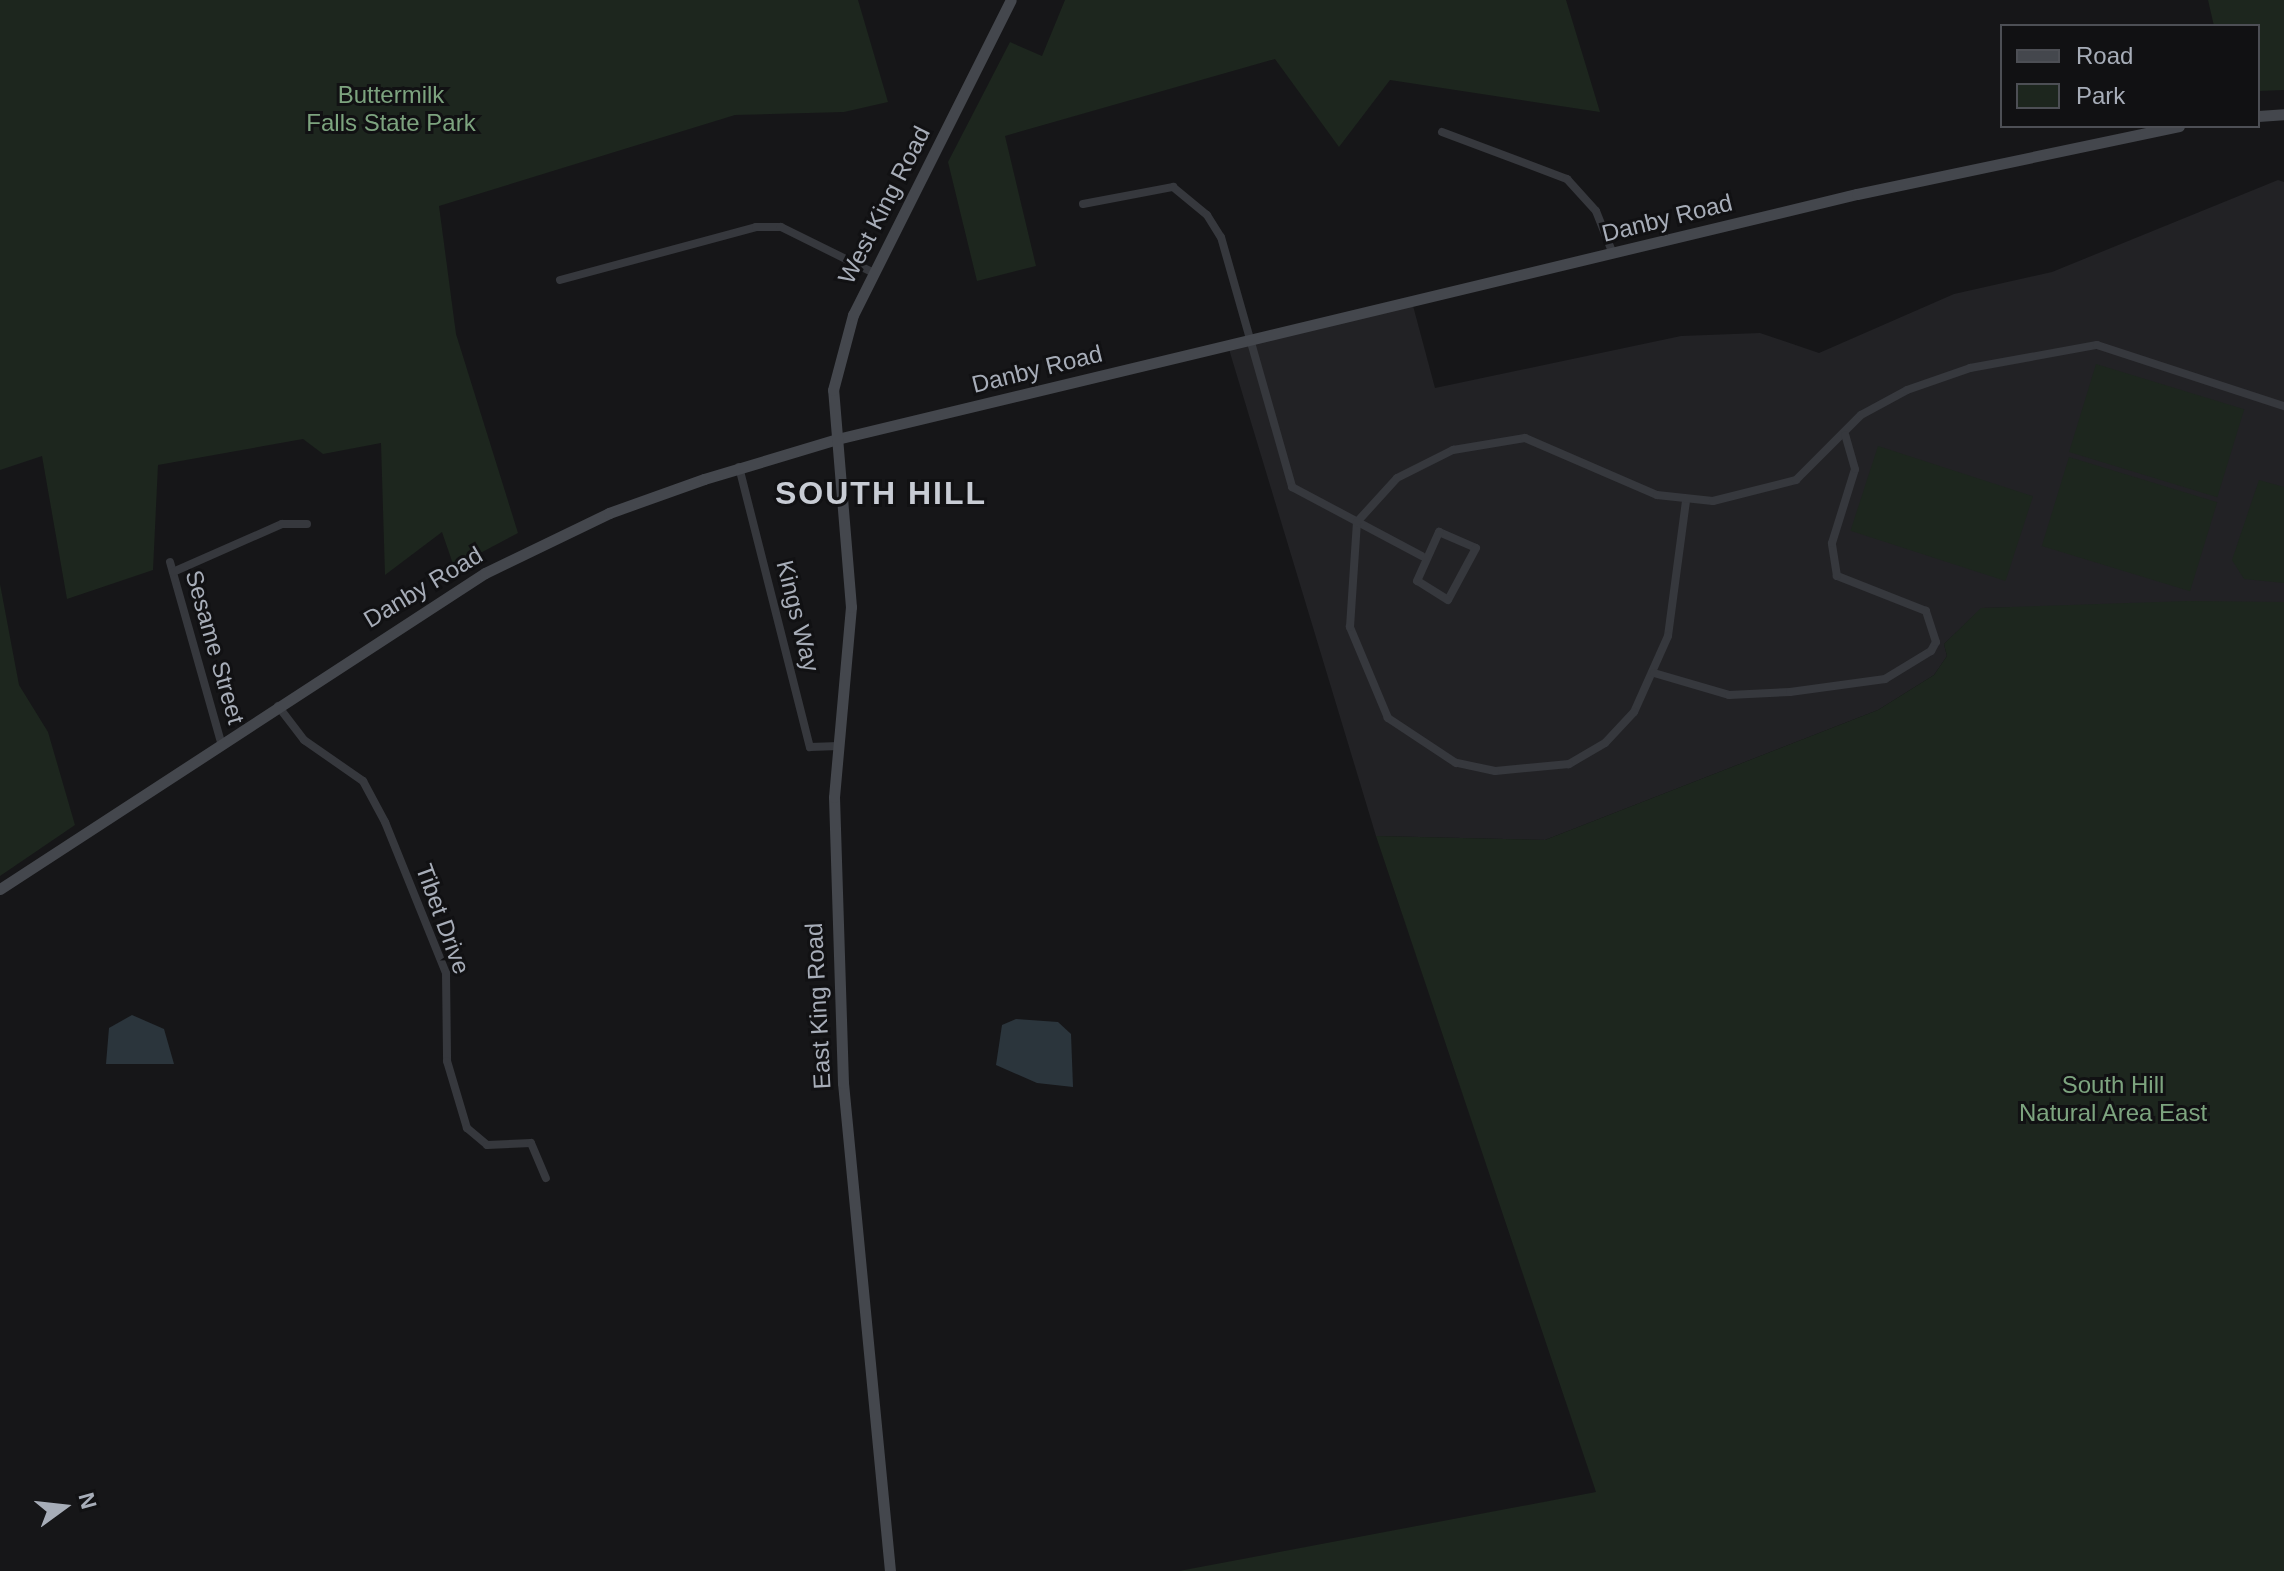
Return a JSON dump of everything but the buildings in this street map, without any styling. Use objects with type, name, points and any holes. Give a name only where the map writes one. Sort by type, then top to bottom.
[{"type":"main road","name":"West King Road","points":[[837,439],[837,362],[874,273],[1011,0]]},
{"type":"main road","points":[[2260,116],[2284,114]]},
{"type":"main road","name":"Danby Road","points":[[0,889],[277,705],[485,573],[609,513],[739,467],[837,439],[1613,254],[2170,128]]},
{"type":"main road","name":"East King Road","points":[[837,439],[851,607],[839,746],[833,868],[843,1083],[890,1571]]},
{"type":"street","points":[[1442,132],[1567,179],[1596,211],[1613,254]]},
{"type":"street","points":[[1083,204],[1173,187],[1192,199],[1221,237],[1292,487],[1422,556]]},
{"type":"street","points":[[560,280],[756,227],[781,227],[874,273]]},
{"type":"street","points":[[1686,501],[1677,595],[1654,673],[1625,722],[1569,764],[1530,773],[1456,763],[1388,718],[1364,675],[1350,627],[1357,522],[1397,478],[1453,450],[1525,438],[1565,451],[1686,501],[1796,480],[1877,404],[1954,373],[2097,345],[2284,406]]},
{"type":"street","points":[[1654,673],[1729,695],[1885,679],[1931,651],[1936,642],[1926,611],[1837,576],[1832,543],[1855,469],[1845,435]]},
{"type":"street","name":"Kings Way","points":[[739,467],[810,747],[839,746]]},
{"type":"street","points":[[173,572],[282,524],[307,524]]},
{"type":"street","points":[[1439,532],[1476,548],[1448,600],[1421,588],[1422,556],[1439,532]]},
{"type":"street","name":"Sesame Street","points":[[170,562],[221,742]]},
{"type":"street","name":"Tibet Drive","points":[[277,705],[309,744],[363,781],[385,822],[446,973],[447,1061],[467,1128],[487,1145],[531,1143],[546,1178]]},
{"type":"shaded area","points":[[2278,180],[2284,182],[2284,602],[1982,608],[1944,644],[1947,656],[1934,675],[1878,710],[1545,840],[1376,836],[1228,346],[1412,302],[1435,388],[1681,336],[1760,333],[1819,353],[1954,294],[2052,272]]},
{"type":"shaded area","points":[[132,1015],[164,1029],[174,1064],[106,1064],[109,1028]]},
{"type":"shaded area","points":[[1016,1019],[1058,1022],[1071,1034],[1073,1087],[1037,1083],[996,1065],[1002,1025]]},
{"type":"green space","name":"Buttermilk Falls State Park","points":[[0,0],[858,0],[888,102],[844,112],[735,115],[439,206],[456,334],[518,533],[454,567],[442,532],[385,575],[381,443],[323,454],[303,439],[158,465],[153,570],[67,599],[42,456],[0,470]]},
{"type":"green space","points":[[1065,0],[1566,0],[1600,112],[1390,80],[1339,147],[1275,59],[1005,136],[1036,266],[977,281],[948,162],[1010,42],[1042,56]]},
{"type":"green space","points":[[2208,0],[2284,0],[2284,90],[2260,91],[2260,24],[2214,24]]},
{"type":"green space","points":[[2096,364],[2244,409],[2217,497],[2069,452]]},
{"type":"green space","points":[[1878,446],[2033,496],[2006,581],[1850,531]]},
{"type":"green space","points":[[2069,457],[2217,502],[2190,591],[2042,546]]},
{"type":"green space","points":[[2259,480],[2284,487],[2284,583],[2244,579],[2232,560]]},
{"type":"green space","points":[[0,584],[19,685],[48,732],[75,825],[0,876]]},
{"type":"green space","name":"South Hill Natural Area East","points":[[2188,601],[2284,602],[2284,1571],[1179,1571],[1596,1492],[1376,836],[1545,840],[1878,710],[1934,675],[1947,656],[1944,644],[1981,608]]},
{"type":"district","name":"SOUTH HILL","points":[[881,493]]}]
